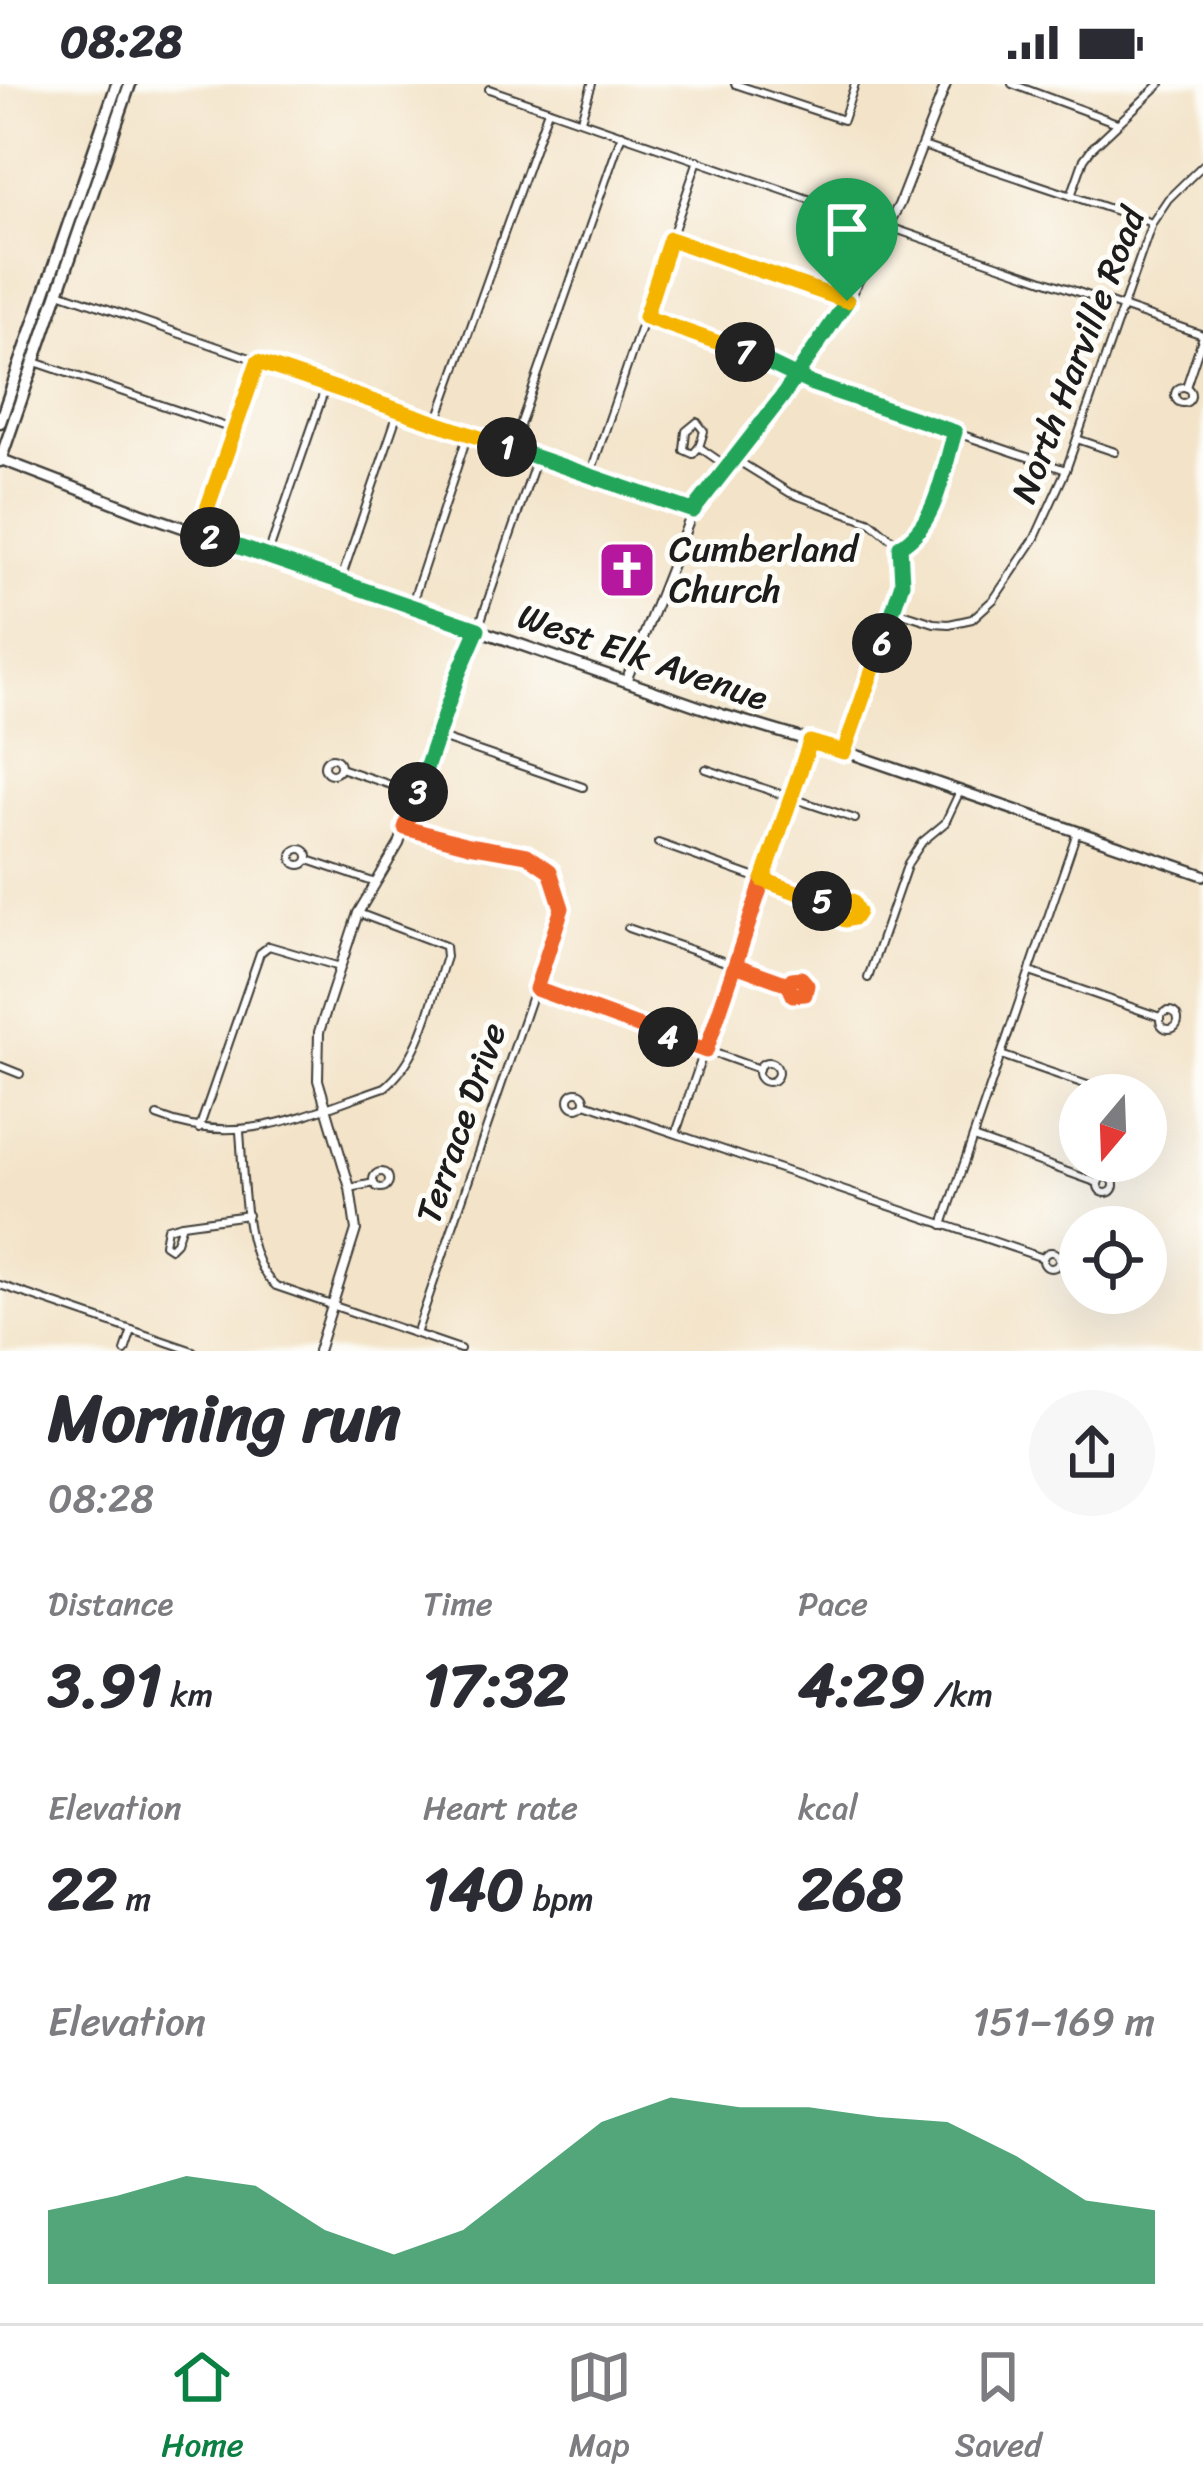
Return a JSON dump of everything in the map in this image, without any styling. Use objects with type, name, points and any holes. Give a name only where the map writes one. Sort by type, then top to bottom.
[{"type":"main road","points":[[0,460],[35,362],[46,310],[58,292],[117,84]]},
{"type":"main road","points":[[0,422],[130,84]]},
{"type":"main road","name":"West Elk Avenue","points":[[0,460],[626,681],[1203,875]]},
{"type":"street","points":[[581,119],[592,84]]},
{"type":"street","points":[[735,84],[842,120],[855,84]]},
{"type":"street","points":[[626,681],[693,511],[847,301],[888,226],[946,84]]},
{"type":"street","points":[[1012,84],[1118,123]]},
{"type":"street","points":[[1071,197],[1084,160],[1160,84]]},
{"type":"street","points":[[489,88],[1203,336],[1186,388]]},
{"type":"street","points":[[437,422],[548,110]]},
{"type":"street","points":[[512,449],[622,134]]},
{"type":"street","points":[[923,146],[1151,223]]},
{"type":"street","points":[[590,475],[698,160]]},
{"type":"street","name":"North Harville Road","points":[[893,610],[949,625],[983,611],[1035,538],[1066,470],[1151,223],[1203,165]]},
{"type":"street","points":[[670,239],[847,301]]},
{"type":"street","points":[[58,292],[693,511]]},
{"type":"street","points":[[645,317],[762,358],[796,376],[1066,470]]},
{"type":"street","points":[[35,362],[235,430]]},
{"type":"street","points":[[199,532],[258,362]]},
{"type":"street","points":[[267,557],[326,386]]},
{"type":"street","points":[[340,582],[399,410]]},
{"type":"street","points":[[697,422],[704,431],[699,447],[693,454],[684,450],[686,431],[697,422]]},
{"type":"street","points":[[900,546],[929,516],[955,432]]},
{"type":"street","points":[[411,606],[468,434]]},
{"type":"street","points":[[1077,439],[1115,452]]},
{"type":"street","points":[[699,447],[790,494],[872,522],[900,546],[904,571],[844,752]]},
{"type":"street","points":[[318,1351],[356,1230],[350,1188],[324,1108],[316,1059],[319,1033],[358,913],[392,856],[418,794],[536,458]]},
{"type":"street","points":[[438,737],[583,787]]},
{"type":"street","points":[[676,1133],[810,742]]},
{"type":"street","points":[[340,768],[418,794]]},
{"type":"street","points":[[706,769],[856,820]]},
{"type":"street","points":[[868,978],[908,863],[915,850],[945,823],[960,791]]},
{"type":"street","name":"Terrace Drive","points":[[405,828],[527,855],[550,871],[562,908],[416,1334]]},
{"type":"street","points":[[943,1226],[1077,832]]},
{"type":"street","points":[[658,843],[838,907]]},
{"type":"street","points":[[308,860],[373,882]]},
{"type":"street","points":[[158,1116],[199,1130],[240,1132],[385,1087],[404,1068],[446,958],[446,946],[358,913]]},
{"type":"street","points":[[628,928],[788,984]]},
{"type":"street","points":[[199,1130],[260,953],[269,946],[340,967]]},
{"type":"street","points":[[1030,972],[1160,1017]]},
{"type":"street","points":[[536,989],[759,1069]]},
{"type":"street","points":[[1001,1055],[1059,1075]]},
{"type":"street","points":[[0,1066],[20,1074]]},
{"type":"street","points":[[585,1103],[1043,1258]]},
{"type":"street","points":[[240,1132],[254,1257],[266,1278],[333,1307],[460,1349]]},
{"type":"street","points":[[973,1138],[1098,1183]]},
{"type":"street","points":[[350,1188],[374,1183]]},
{"type":"street","points":[[182,1224],[248,1215]]},
{"type":"street","points":[[0,1285],[193,1351]]},
{"type":"street","points":[[125,1351],[132,1330]]},
{"type":"place","name":"Cumberland Church","points":[[627,570]]},
{"type":"route","points":[[847,301],[670,239],[645,317],[762,358],[796,376],[812,384],[955,432],[929,516],[900,546],[902,583],[844,752],[810,742],[763,880],[838,907],[852,901],[856,915],[845,920],[839,917],[838,907],[763,880],[735,965],[788,984],[796,997],[806,991],[801,978],[788,984],[735,965],[706,1051],[536,989],[562,908],[557,882],[541,862],[405,828],[478,629],[199,532],[258,362],[693,511],[782,397],[796,376],[817,348],[847,301]]}]
